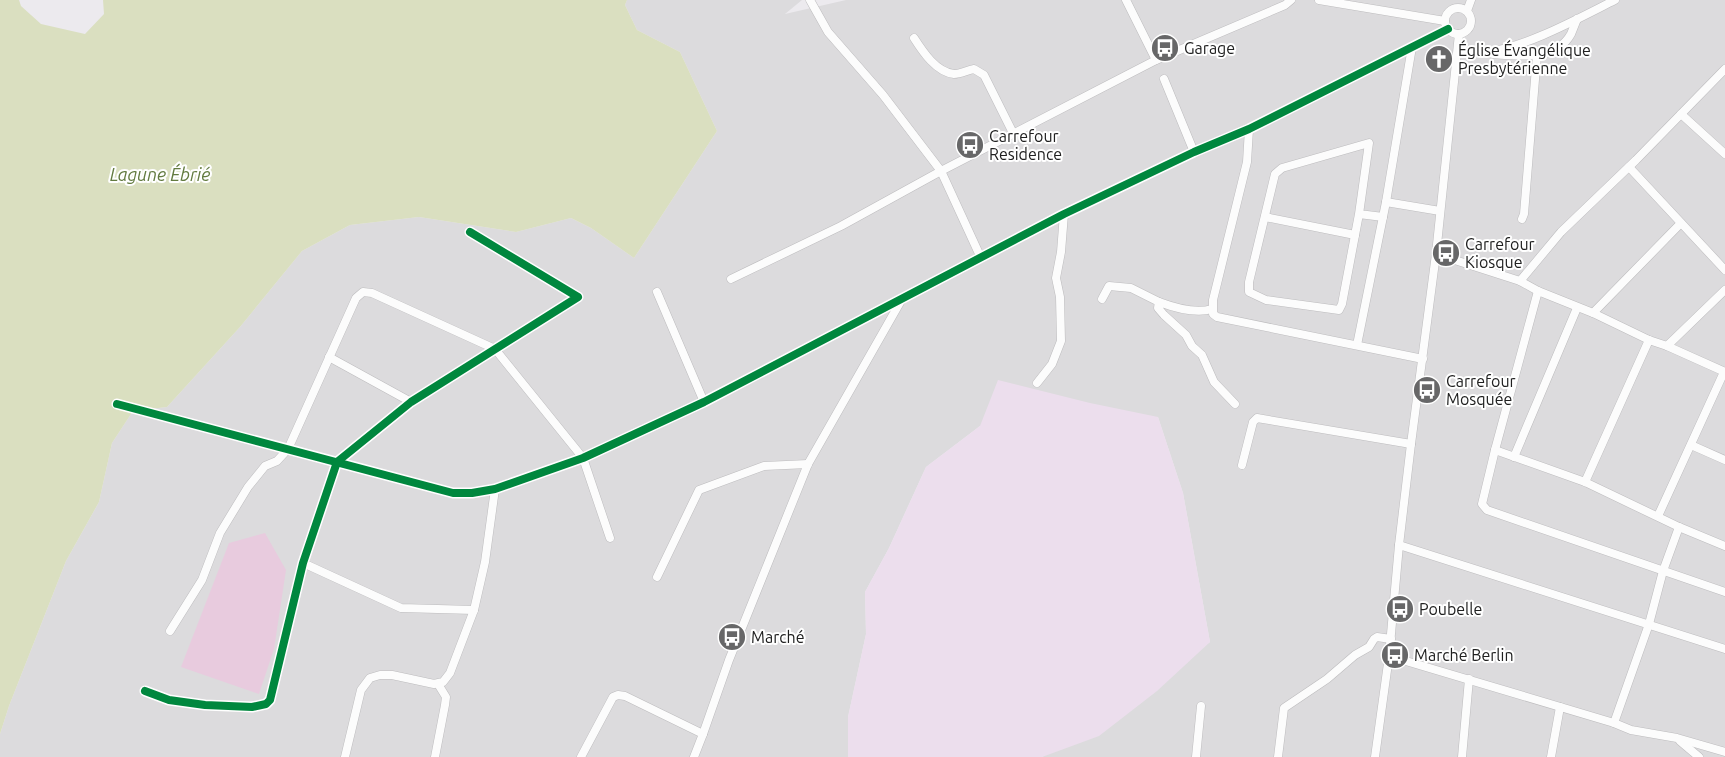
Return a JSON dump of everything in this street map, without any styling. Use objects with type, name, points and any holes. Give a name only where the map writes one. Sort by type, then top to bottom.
[{"type":"street","points":[[810,0],[828,32],[883,95],[942,170],[981,258]]},
{"type":"street","points":[[1126,0],[1156,60]]},
{"type":"street","points":[[730,279],[841,226],[942,170],[1156,60],[1285,5],[1291,0]]},
{"type":"street","points":[[1319,0],[1447,25]]},
{"type":"street","points":[[1466,11],[1471,0]]},
{"type":"street","points":[[1484,53],[1509,48],[1577,19],[1615,0]]},
{"type":"street","points":[[1459,8],[1466,11],[1471,18],[1471,23],[1467,30],[1459,34],[1451,32],[1447,25],[1448,14],[1451,10],[1459,8]]},
{"type":"street","points":[[1458,51],[1537,55],[1555,50],[1562,45],[1570,35],[1577,19]]},
{"type":"street","points":[[117,404],[453,493],[472,493],[495,489],[583,458],[704,402],[1064,214],[1194,152],[1249,129],[1412,47],[1447,25]]},
{"type":"street","points":[[1375,757],[1391,639],[1399,546],[1411,444],[1436,254],[1459,34]]},
{"type":"street","points":[[914,38],[930,61],[948,72],[956,74],[974,69],[984,74],[1013,133]]},
{"type":"street","points":[[1358,345],[1386,202],[1412,47]]},
{"type":"street","points":[[1522,219],[1524,214],[1537,55]]},
{"type":"street","points":[[1520,281],[1561,232],[1629,167],[1725,69]]},
{"type":"street","points":[[1164,79],[1194,152]]},
{"type":"street","points":[[1680,114],[1725,154]]},
{"type":"street","points":[[1249,129],[1246,162],[1212,309],[1213,314],[1217,317],[1423,359]]},
{"type":"street","points":[[1369,143],[1358,214],[1342,304],[1339,310],[1266,300],[1249,292],[1249,282],[1275,174],[1282,168],[1369,143]]},
{"type":"street","points":[[1629,167],[1725,270]]},
{"type":"street","points":[[1386,202],[1440,211]]},
{"type":"street","points":[[1037,383],[1052,364],[1061,342],[1060,297],[1056,278],[1061,252],[1064,214]]},
{"type":"street","points":[[1358,214],[1383,217]]},
{"type":"street","points":[[1265,217],[1355,235]]},
{"type":"street","points":[[1593,313],[1680,223]]},
{"type":"street","points":[[145,691],[169,700],[190,704],[252,707],[266,704],[270,700],[303,563],[337,462],[411,402],[578,297],[470,232]]},
{"type":"street","points":[[1436,254],[1520,281],[1538,291],[1593,313],[1649,340],[1668,346],[1724,372],[1658,516]]},
{"type":"street","points":[[1102,299],[1110,286],[1131,288],[1159,302],[1190,310],[1204,311],[1212,309]]},
{"type":"street","points":[[1668,346],[1725,290]]},
{"type":"street","points":[[1538,291],[1482,504],[1487,510],[1725,592]]},
{"type":"street","points":[[170,631],[202,580],[220,533],[248,487],[266,466],[277,461],[288,449],[356,298],[363,292],[372,293],[495,349],[583,458],[610,538]]},
{"type":"street","points":[[657,292],[704,402]]},
{"type":"street","points":[[694,757],[729,660],[808,464],[902,299]]},
{"type":"street","points":[[1159,302],[1158,308],[1186,335],[1192,346],[1202,356],[1214,382],[1235,404]]},
{"type":"street","points":[[1514,457],[1577,308]]},
{"type":"street","points":[[1585,482],[1649,340]]},
{"type":"street","points":[[328,357],[411,402]]},
{"type":"street","points":[[1242,465],[1253,422],[1257,418],[1411,444]]},
{"type":"street","points":[[1691,445],[1725,460]]},
{"type":"street","points":[[1495,450],[1585,482],[1679,527],[1725,546]]},
{"type":"street","points":[[657,577],[699,490],[764,466],[808,464]]},
{"type":"street","points":[[345,757],[361,690],[370,678],[380,675],[392,676],[430,684],[438,684],[447,679],[474,610],[485,562],[495,489]]},
{"type":"street","points":[[1614,723],[1650,624],[1663,571],[1679,527]]},
{"type":"street","points":[[1399,546],[1725,649]]},
{"type":"street","points":[[303,563],[401,608],[474,610]]},
{"type":"street","points":[[1278,757],[1284,708],[1327,679],[1355,655],[1369,646],[1377,637],[1391,639]]},
{"type":"street","points":[[1389,656],[1614,723],[1631,730],[1676,738],[1725,752]]},
{"type":"street","points":[[1462,757],[1469,679]]},
{"type":"street","points":[[435,757],[446,697],[438,684]]},
{"type":"street","points":[[581,757],[613,697],[618,695],[625,696],[703,734]]},
{"type":"street","points":[[1196,757],[1201,706]]},
{"type":"street","points":[[1551,757],[1560,707]]},
{"type":"street","points":[[1676,738],[1699,757]]},
{"type":"shaded area","points":[[627,0],[802,0],[785,14],[846,0],[1725,0],[1725,757],[1042,757],[1210,642],[1183,493],[1158,417],[980,426],[926,467],[889,548],[865,592],[866,634],[848,717],[848,757],[0,757],[0,734],[9,706],[66,561],[99,502],[112,443],[133,411],[167,407],[240,327],[302,251],[350,225],[419,217],[516,232],[571,218],[591,228],[634,258],[717,131],[680,52],[637,30],[625,5]]},
{"type":"shaded area","points":[[998,380],[1090,403],[1158,417],[1183,493],[1210,642],[1157,691],[1099,736],[1042,757],[848,757],[848,717],[866,634],[865,592],[889,548],[926,467],[980,426]]},
{"type":"shaded area","points":[[265,533],[286,570],[274,649],[259,694],[181,667],[229,543]]},
{"type":"water","name":"Lagune Ébrié","points":[[0,0],[19,0],[21,6],[41,24],[85,34],[104,14],[103,0],[627,0],[625,5],[637,30],[680,52],[717,131],[634,258],[591,228],[571,218],[516,232],[419,217],[350,225],[302,251],[240,327],[167,407],[133,411],[112,443],[99,502],[66,561],[9,706],[0,734]]},
{"type":"cycle path","points":[[117,404],[453,493],[472,493],[495,489],[583,458],[704,402],[1064,214],[1194,152],[1249,129],[1448,29]]},
{"type":"cycle path","points":[[145,691],[169,700],[205,705],[252,707],[266,704],[270,700],[303,563],[337,462],[411,402],[578,297],[470,232]]},
{"type":"place","name":"Garage","points":[[1165,48]]},
{"type":"place","name":"Église Évangélique Presbytérienne","points":[[1439,59]]},
{"type":"place","name":"Carrefour Residence","points":[[970,145]]},
{"type":"place","name":"Carrefour Kiosque","points":[[1446,253]]},
{"type":"place","name":"Carrefour Mosquée","points":[[1427,390]]},
{"type":"place","name":"Poubelle","points":[[1400,609]]},
{"type":"place","name":"Marché","points":[[732,637]]},
{"type":"place","name":"Marché Berlin","points":[[1395,655]]}]
